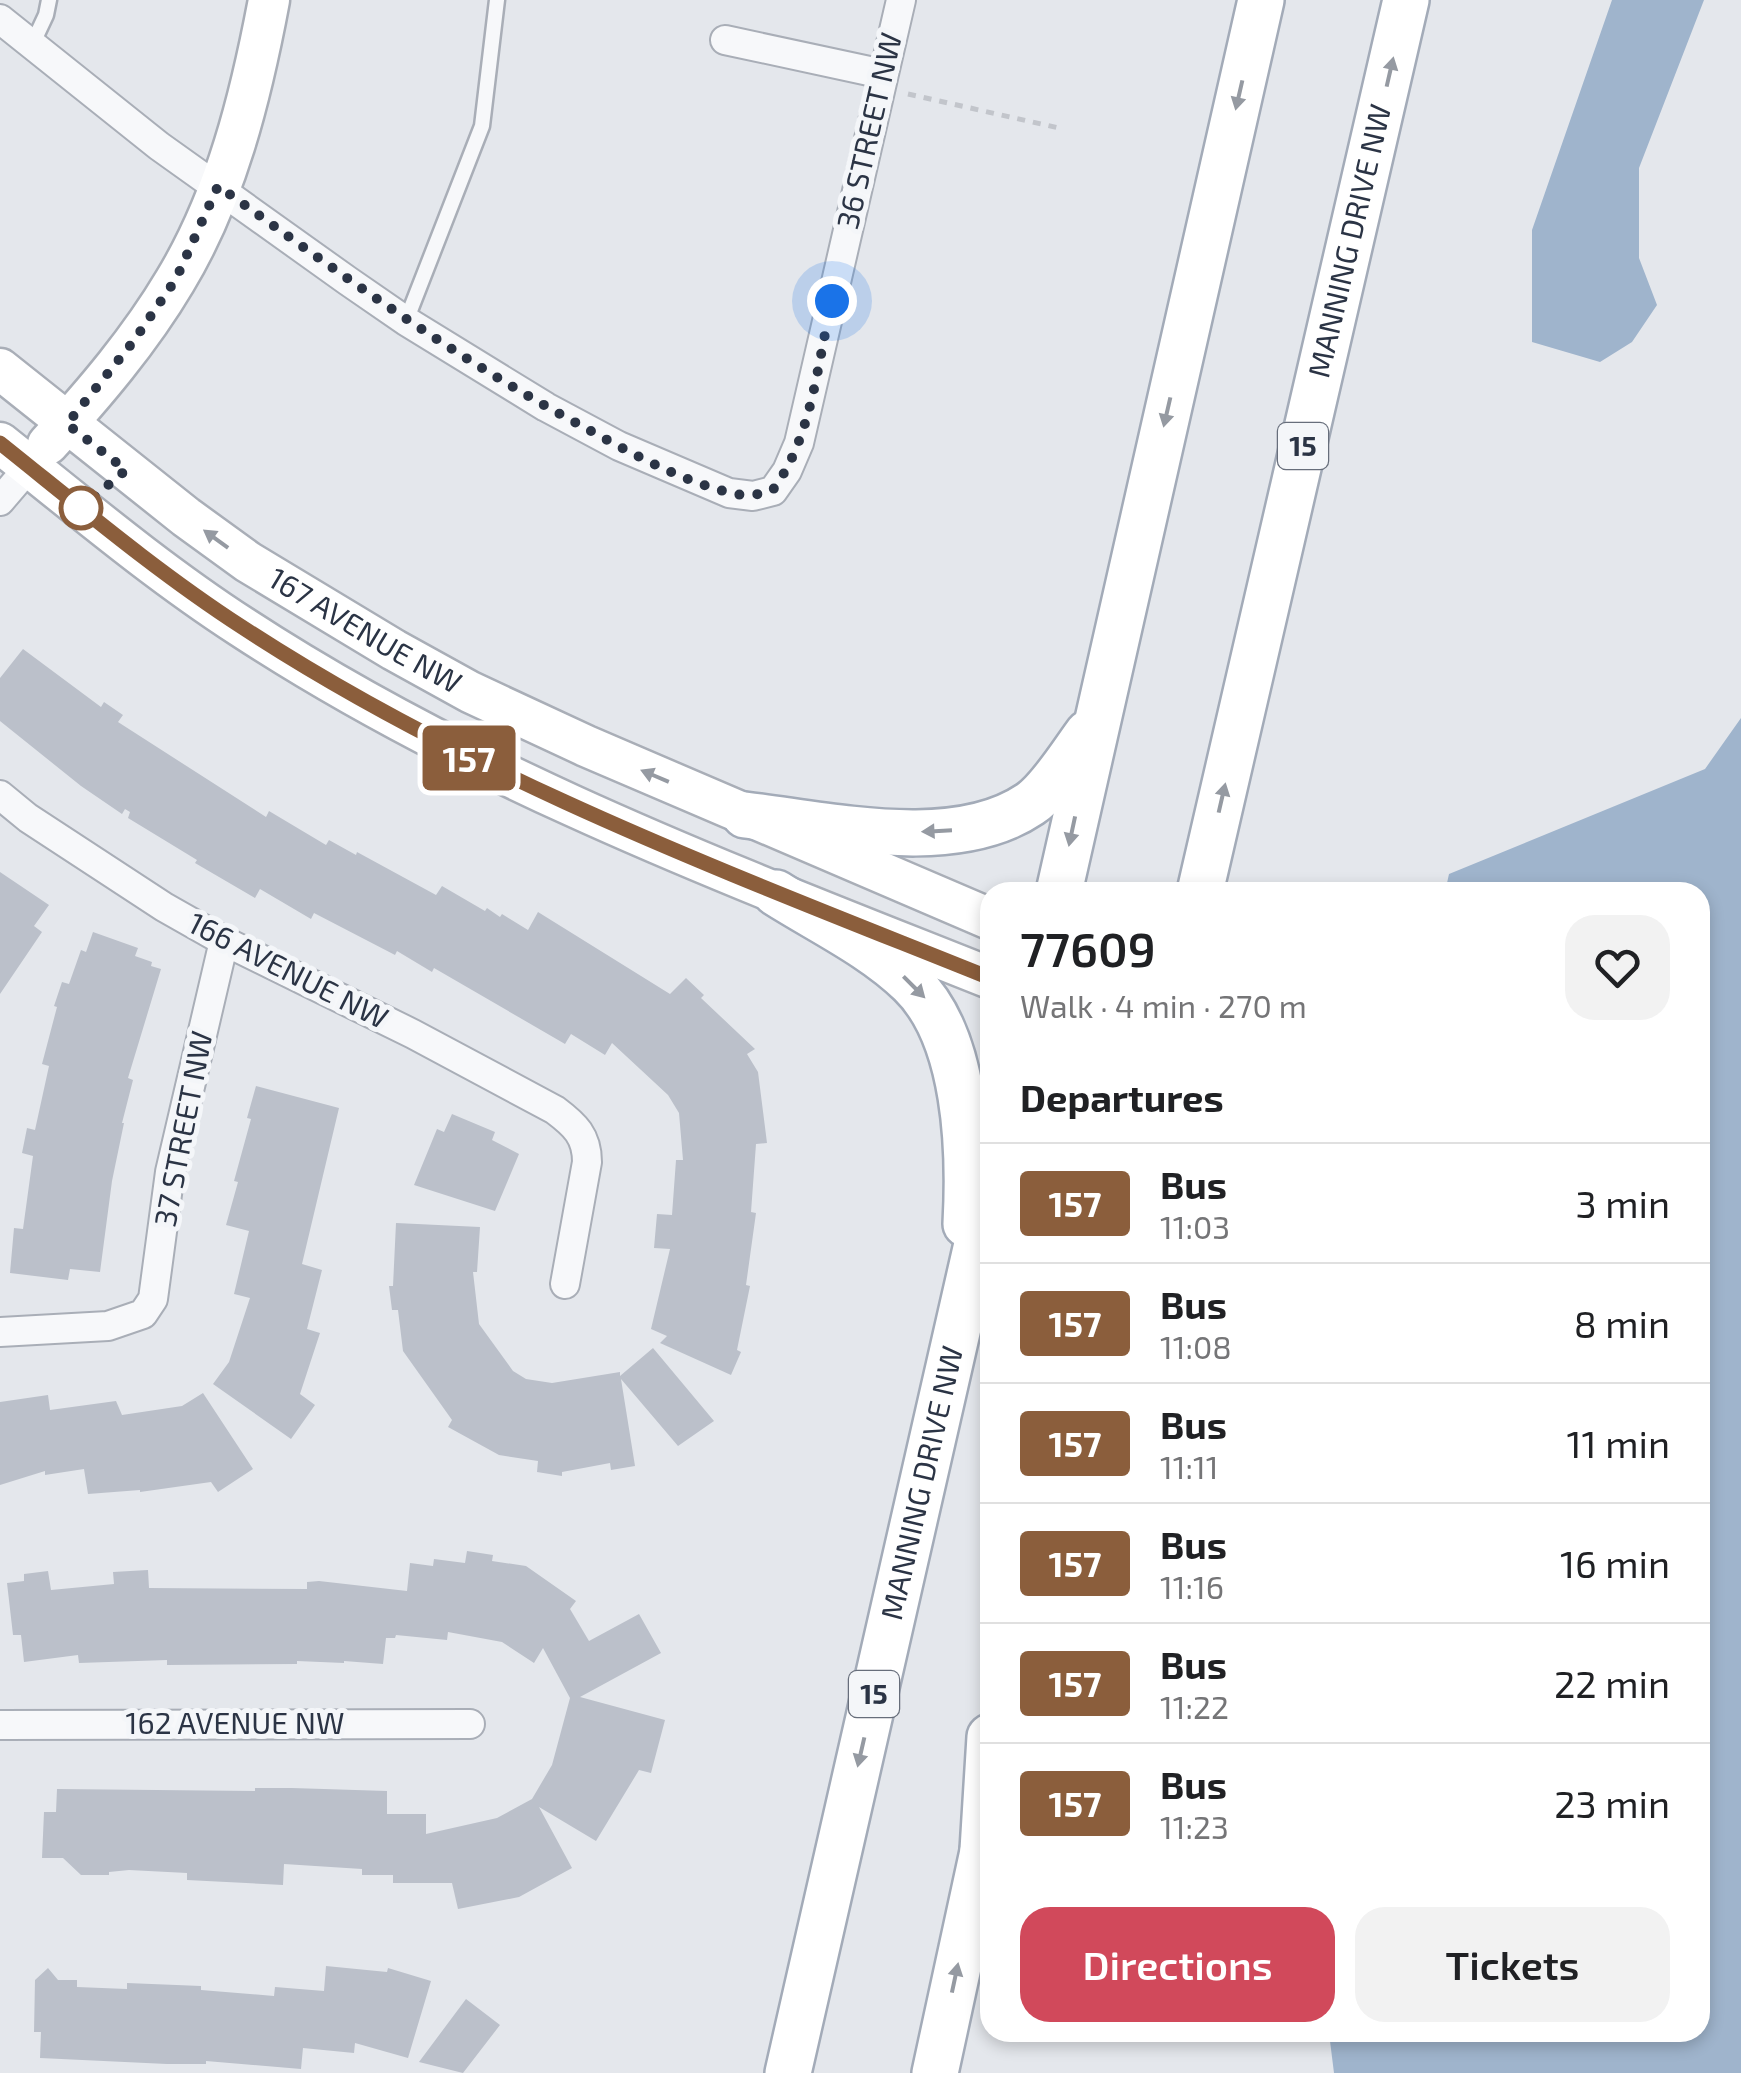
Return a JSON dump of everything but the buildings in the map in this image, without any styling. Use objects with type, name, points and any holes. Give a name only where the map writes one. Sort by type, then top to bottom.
[{"type":"main road","points":[[35,446],[133,342],[176,279],[244,117],[268,0]]},
{"type":"main road","points":[[1061,882],[1261,0]]},
{"type":"main road","name":"MANNING DRIVE NW","points":[[1202,882],[1406,0]]},
{"type":"main road","name":"167 AVENUE NW","points":[[0,369],[35,446],[178,585],[341,687],[440,744],[552,798],[980,974]]},
{"type":"main road","name":"167 AVENUE NW","points":[[35,446],[248,562],[470,692],[980,915]]},
{"type":"main road","points":[[745,815],[905,832],[975,829],[1032,804],[1096,724]]},
{"type":"main road","points":[[776,893],[872,954],[909,981],[930,1004],[956,1077],[970,1166],[960,1316]]},
{"type":"main road","name":"MANNING DRIVE NW","points":[[788,2073],[980,1229]]},
{"type":"main road","points":[[934,2073],[980,1862]]},
{"type":"street","name":"36 STREET NW","points":[[406,321],[546,407],[620,446],[729,493],[753,496],[772,491],[787,472],[799,443],[900,0]]},
{"type":"street","points":[[0,19],[158,146],[406,321]]},
{"type":"street","points":[[726,40],[882,81]]},
{"type":"street","points":[[0,501],[35,446]]},
{"type":"street","name":"166 AVENUE NW","points":[[0,795],[95,864],[224,941],[556,1110],[582,1134],[587,1147],[585,1184],[565,1284]]},
{"type":"street","name":"37 STREET NW","points":[[0,1332],[108,1326],[143,1314],[153,1299],[170,1172],[224,941]]},
{"type":"street","name":"162 AVENUE NW","points":[[0,1725],[470,1724]]},
{"type":"lane","points":[[32,44],[49,0]]},
{"type":"lane","points":[[406,321],[482,126],[496,0]]},
{"type":"path","points":[[882,81],[1059,128]]},
{"type":"water","points":[[1612,0],[1704,0],[1639,168],[1639,258],[1657,305],[1632,342],[1600,362],[1532,342],[1532,230]]},
{"type":"water","points":[[1741,718],[1741,2073],[1334,2073],[1330,2042],[1710,2042],[1710,882],[1447,882],[1449,874],[1705,769]]},
{"type":"bus line","name":"157","points":[[0,443],[178,585],[244,629],[440,744],[552,798],[980,974]]},
{"type":"route","points":[[81,508],[126,470],[67,424],[153,316],[198,237],[218,186],[406,321],[546,407],[620,446],[729,493],[753,496],[772,491],[787,472],[799,443],[832,301]]}]
